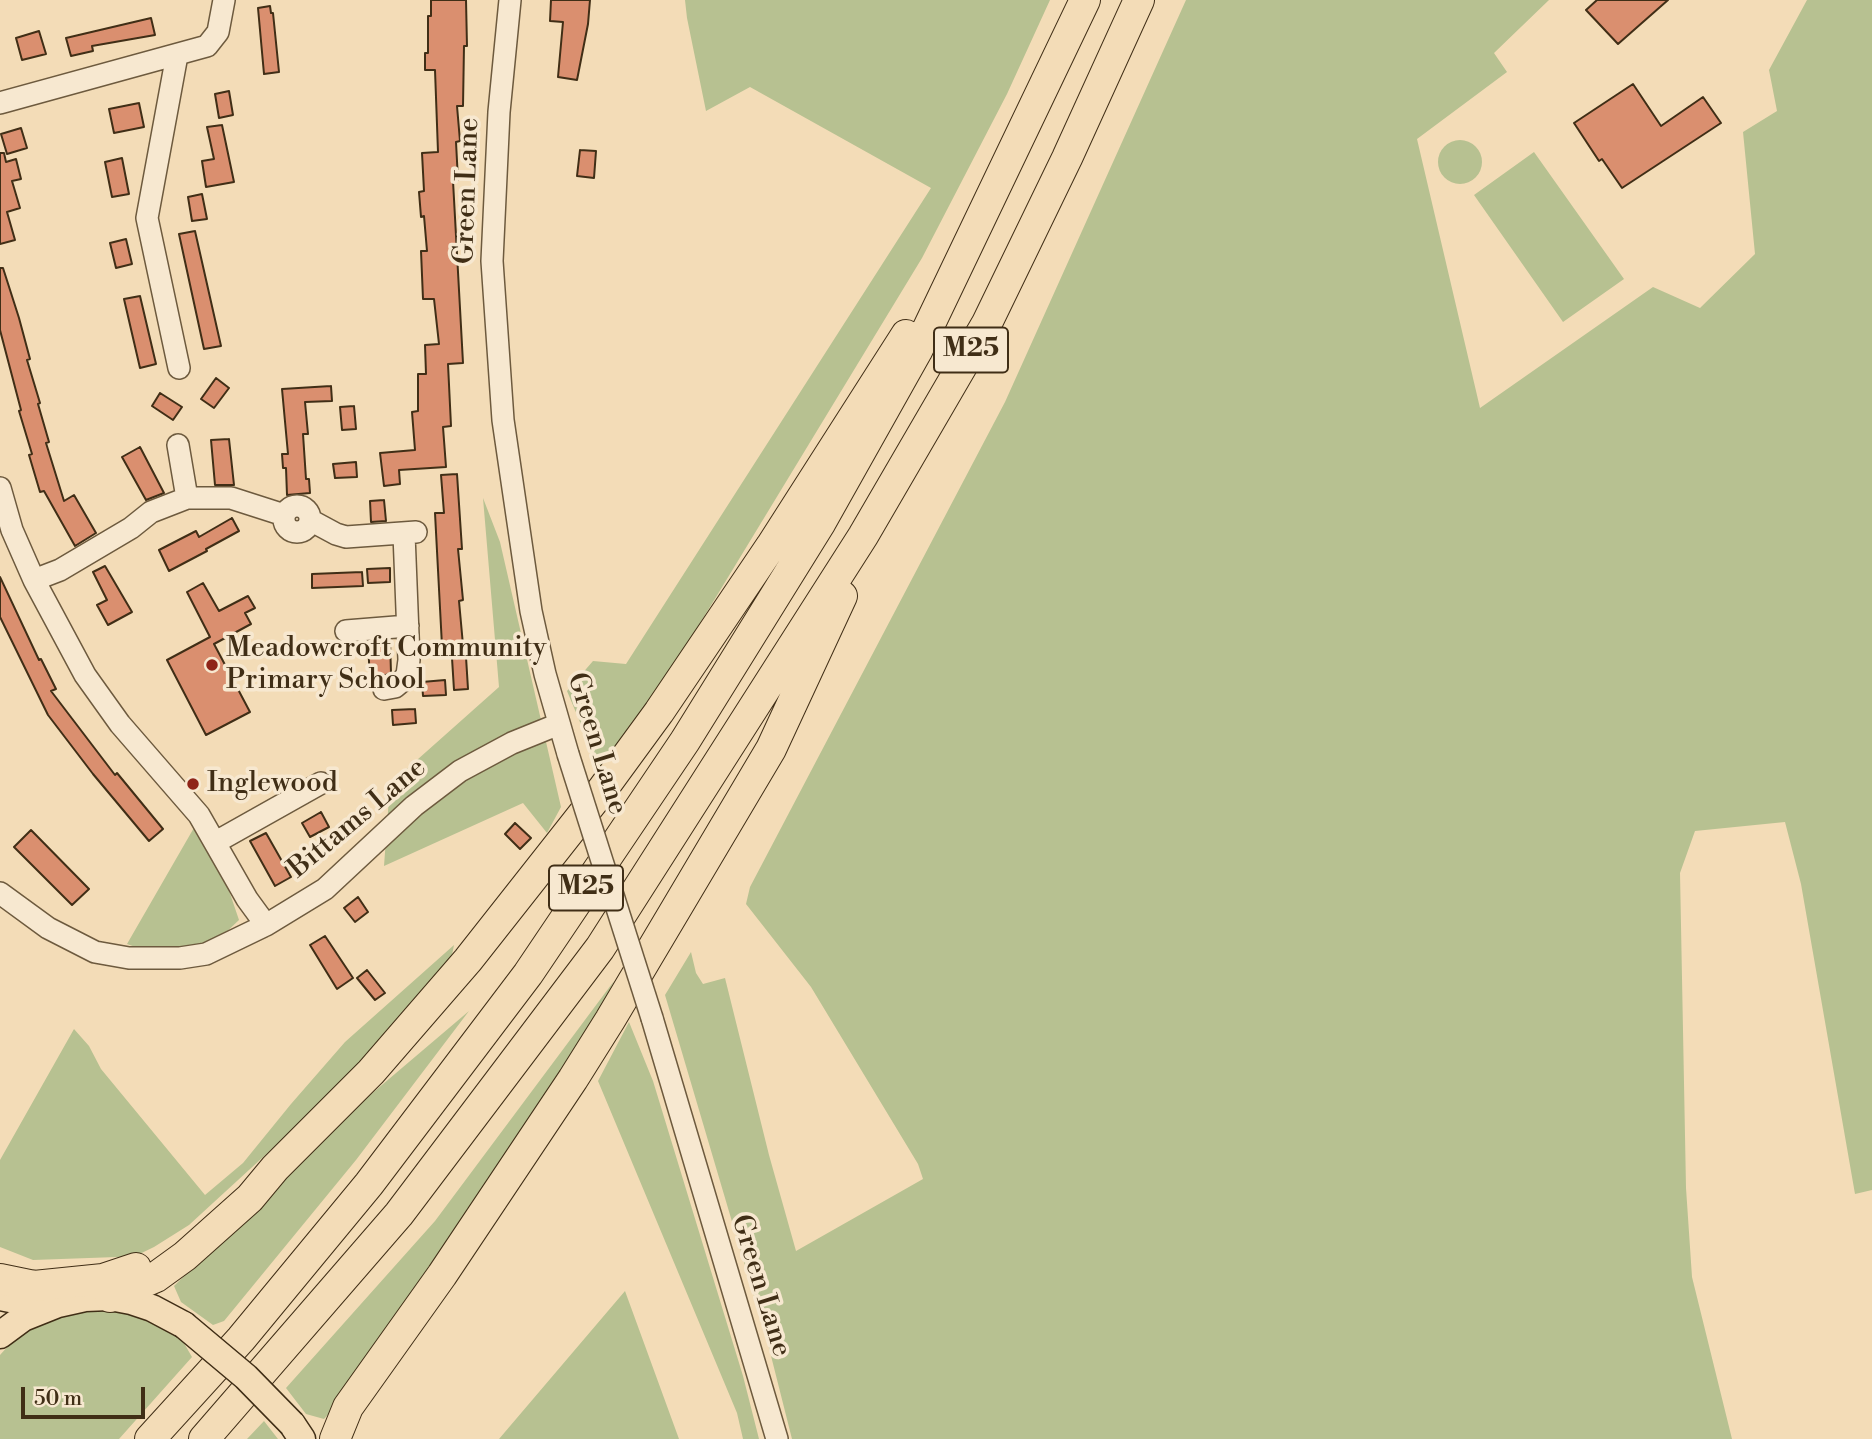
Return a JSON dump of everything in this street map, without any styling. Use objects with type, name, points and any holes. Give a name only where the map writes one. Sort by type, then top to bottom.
[{"type":"highway","name":"M25","points":[[150,1439],[241,1339],[369,1184],[528,974],[685,741],[821,522],[916,351],[1085,0]]},
{"type":"highway","name":"M25","points":[[204,1439],[398,1214],[600,948],[863,536],[987,323],[1068,158],[1139,0]]},
{"type":"highway","name":"M25","points":[[110,1297],[156,1276],[185,1256],[250,1198],[275,1168],[371,1072],[468,960],[602,790],[659,712],[771,546],[899,343],[948,287]]},
{"type":"highway","name":"M25","points":[[335,1439],[348,1407],[378,1368],[573,1079],[771,749],[837,610],[863,536]]},
{"type":"highway","name":"M25","points":[[0,1279],[34,1286],[103,1279],[136,1268],[167,1251],[275,1168]]},
{"type":"highway","name":"M25","points":[[350,1439],[362,1401],[378,1368]]},
{"type":"main road","points":[[0,1297],[58,1304]]},
{"type":"main road","points":[[0,1335],[23,1318],[85,1297],[110,1297],[152,1308],[184,1325],[246,1377],[297,1432]]},
{"type":"street","points":[[0,103],[207,46],[218,32],[223,0]]},
{"type":"street","name":"Green Lane","points":[[510,0],[497,132],[493,281],[503,419],[534,624],[559,724],[652,1018],[777,1439]]},
{"type":"street","points":[[177,55],[147,218],[179,368]]},
{"type":"street","points":[[178,445],[187,498]]},
{"type":"street","points":[[0,488],[12,530],[34,580],[85,676],[120,724],[199,815],[247,899],[266,925]]},
{"type":"street","points":[[34,580],[60,570],[131,528],[151,512],[187,498],[231,498],[284,515],[293,507],[300,506],[309,514],[310,520],[346,537],[411,533],[408,626],[410,660],[407,675],[395,687],[384,688]]},
{"type":"street","points":[[346,631],[408,626]]},
{"type":"street","name":"Bittams Lane","points":[[0,893],[48,928],[95,952],[130,958],[180,958],[206,954],[266,925],[325,889],[437,786],[460,771],[512,743],[559,724]]},
{"type":"street","points":[[216,842],[285,793],[321,783]]},
{"type":"green space","points":[[685,0],[1050,0],[1007,94],[922,258],[651,704],[600,770],[567,691],[593,661],[626,664],[931,188],[750,87],[706,111]]},
{"type":"green space","points":[[1186,0],[1549,0],[1494,53],[1507,72],[1417,139],[1480,408],[1653,287],[1700,308],[1755,254],[1743,132],[1777,111],[1769,70],[1807,0],[1872,0],[1872,1190],[1855,1194],[1801,884],[1785,822],[1695,831],[1680,873],[1686,1188],[1692,1277],[1732,1439],[792,1439],[767,1340],[665,995],[691,952],[696,973],[703,984],[725,978],[796,1251],[923,1179],[918,1164],[811,987],[746,904],[750,887],[1005,402]]},
{"type":"green space","points":[[1460,140],[1476,146],[1482,162],[1476,178],[1460,184],[1444,178],[1438,162],[1444,146]]},
{"type":"green space","points":[[1534,152],[1624,279],[1563,322],[1474,195]]},
{"type":"green space","points":[[483,498],[500,542],[561,807],[547,833],[523,803],[384,866],[390,784],[499,687]]},
{"type":"green space","points":[[195,826],[222,870],[239,920],[218,940],[166,958],[127,944]]},
{"type":"green space","points":[[454,945],[451,960],[334,1092],[189,1225],[123,1262],[117,1257],[33,1260],[0,1247],[0,1160],[74,1029],[89,1046],[101,1069],[205,1195],[243,1163],[345,1042]]},
{"type":"green space","points":[[614,981],[585,1039],[336,1406],[324,1419],[306,1414],[286,1388],[435,1221]]},
{"type":"green space","points":[[469,1011],[356,1160],[224,1321],[213,1325],[181,1302],[174,1286],[336,1124]]},
{"type":"green space","points":[[629,1022],[653,1081],[743,1376],[759,1439],[743,1439],[737,1413],[598,1081]]},
{"type":"green space","points":[[625,1291],[679,1439],[499,1439]]},
{"type":"green space","points":[[89,1308],[127,1311],[155,1322],[181,1338],[192,1357],[119,1439],[0,1439],[0,1355],[18,1335],[48,1318]]},
{"type":"green space","points":[[264,1421],[278,1439],[247,1439]]},
{"type":"building","points":[[431,0],[466,0],[467,46],[464,46],[463,106],[457,106],[460,141],[456,142],[458,180],[453,181],[463,363],[448,364],[451,426],[443,427],[446,467],[399,470],[400,484],[384,486],[380,453],[415,450],[412,412],[418,411],[418,374],[426,374],[425,345],[439,344],[434,299],[423,299],[421,251],[427,251],[419,192],[424,191],[422,153],[438,152],[435,70],[425,70]]},
{"type":"building","points":[[551,0],[590,0],[577,80],[558,77],[563,22],[550,21]]},
{"type":"building","points":[[1597,0],[1668,0],[1618,44],[1586,10]]},
{"type":"building","points":[[270,6],[279,72],[264,74],[258,8]]},
{"type":"building","points":[[151,18],[155,35],[92,46],[93,51],[71,56],[66,38]]},
{"type":"building","points":[[39,31],[46,54],[22,60],[16,38]]},
{"type":"building","points":[[1633,84],[1661,126],[1703,97],[1721,123],[1622,188],[1602,159],[1599,161],[1574,123]]},
{"type":"building","points":[[229,91],[233,115],[219,118],[215,94]]},
{"type":"building","points":[[139,103],[144,127],[114,133],[109,109]]},
{"type":"building","points":[[222,125],[234,182],[206,187],[202,161],[214,159],[207,127]]},
{"type":"building","points":[[21,128],[27,148],[7,154],[1,134]]},
{"type":"building","points":[[580,150],[596,151],[594,178],[577,176]]},
{"type":"building","points":[[0,153],[4,153],[6,162],[16,159],[21,179],[12,181],[20,208],[7,212],[15,240],[0,244]]},
{"type":"building","points":[[122,158],[129,194],[112,197],[105,162]]},
{"type":"building","points":[[202,194],[207,219],[192,221],[188,197]]},
{"type":"building","points":[[195,231],[221,346],[204,349],[179,234]]},
{"type":"building","points":[[126,239],[132,264],[116,268],[110,243]]},
{"type":"building","points":[[0,268],[3,268],[19,318],[30,359],[27,360],[49,442],[46,443],[64,501],[74,495],[96,533],[75,546],[44,491],[40,492],[29,455],[32,454],[0,330]]},
{"type":"building","points":[[140,296],[156,364],[140,368],[124,299]]},
{"type":"building","points":[[216,378],[229,388],[214,408],[201,399]]},
{"type":"building","points":[[331,386],[332,401],[305,402],[308,434],[303,434],[306,479],[309,479],[310,493],[287,495],[286,468],[283,468],[282,454],[288,454],[282,389]]},
{"type":"building","points":[[160,393],[182,407],[173,420],[152,406]]},
{"type":"building","points":[[354,406],[356,429],[342,430],[340,407]]},
{"type":"building","points":[[229,439],[234,485],[215,485],[211,440]]},
{"type":"building","points":[[140,447],[164,493],[146,500],[122,457]]},
{"type":"building","points":[[356,462],[357,477],[335,478],[333,464]]},
{"type":"building","points":[[457,474],[462,549],[458,549],[463,600],[459,601],[463,645],[442,646],[435,513],[444,513],[441,475]]},
{"type":"building","points":[[384,500],[386,521],[371,522],[370,501]]},
{"type":"building","points":[[232,518],[239,531],[169,571],[159,550],[196,531],[199,537]]},
{"type":"building","points":[[105,566],[132,612],[108,625],[97,605],[107,600],[93,572]]},
{"type":"building","points":[[390,568],[390,582],[368,583],[367,569]]},
{"type":"building","points":[[362,572],[363,586],[312,588],[312,574]]},
{"type":"building","points":[[0,577],[39,660],[41,659],[56,689],[51,691],[115,775],[117,773],[163,829],[149,841],[48,715],[0,617]]},
{"type":"building","points":[[203,583],[219,611],[248,596],[255,608],[245,613],[251,624],[214,644],[250,712],[206,735],[167,660],[210,637],[187,592]]},
{"type":"building","points":[[390,641],[391,673],[370,681],[368,642]]},
{"type":"building","points":[[466,657],[468,689],[454,690],[452,658]]},
{"type":"building","points":[[445,680],[446,695],[423,696],[422,682]]},
{"type":"building","points":[[415,709],[416,723],[393,725],[392,710]]},
{"type":"building","points":[[321,812],[329,827],[310,837],[302,823]]},
{"type":"building","points":[[515,823],[531,838],[520,849],[505,834]]},
{"type":"building","points":[[31,830],[89,889],[72,905],[14,847]]},
{"type":"building","points":[[266,833],[291,877],[275,886],[250,841]]},
{"type":"building","points":[[358,897],[368,912],[355,922],[344,908]]},
{"type":"building","points":[[325,936],[353,978],[337,989],[310,945]]},
{"type":"building","points":[[367,970],[385,993],[375,1000],[357,978]]},
{"type":"place","name":"Meadowcroft Community Primary School","points":[[212,665]]},
{"type":"place","name":"Inglewood","points":[[193,784]]}]
